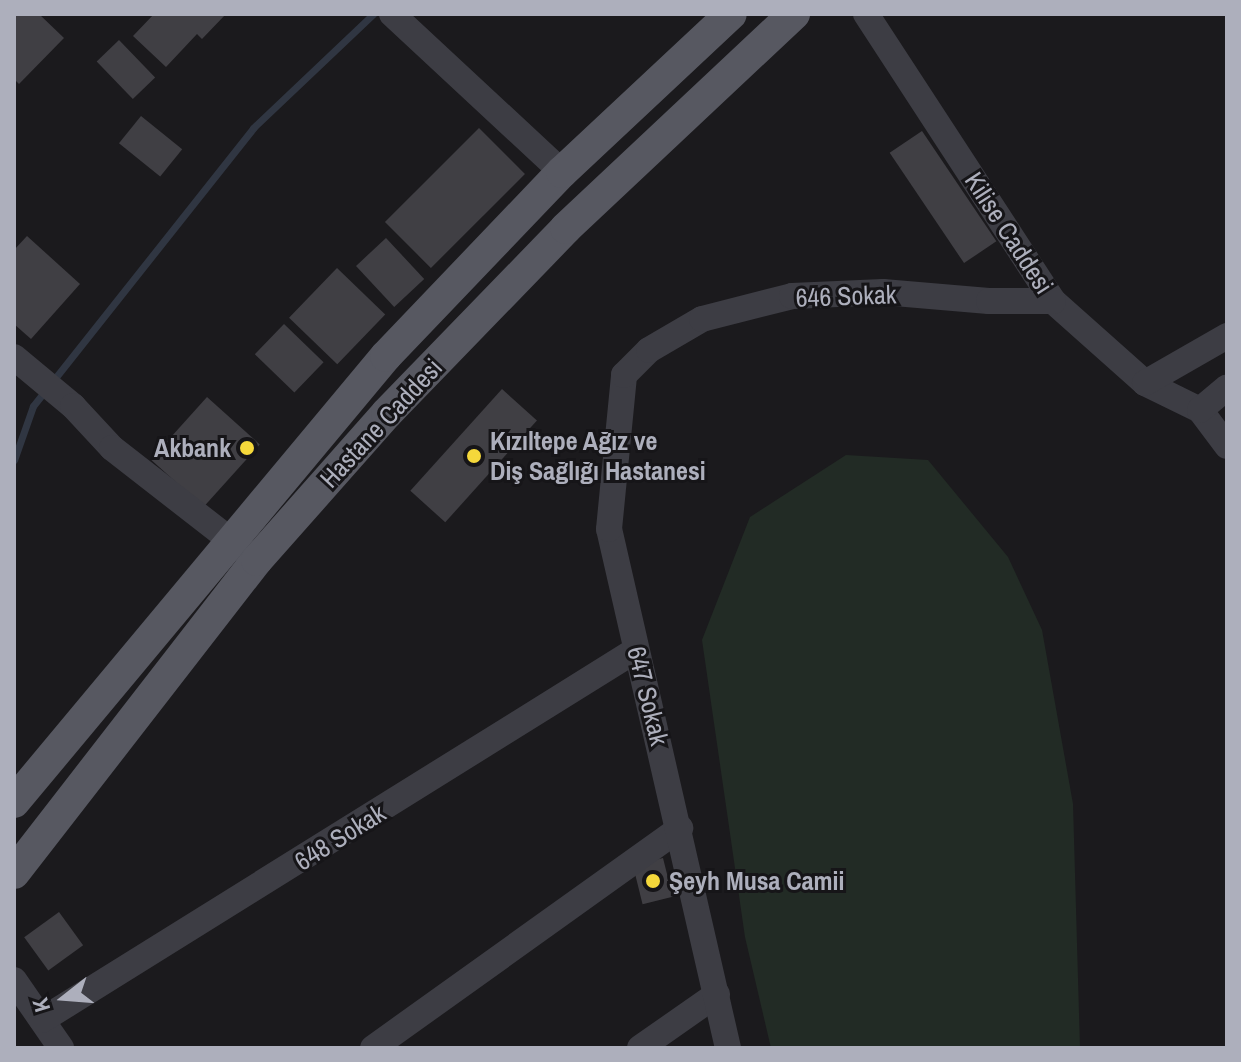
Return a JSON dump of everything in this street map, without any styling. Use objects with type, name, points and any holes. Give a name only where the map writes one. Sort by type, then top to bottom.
[{"type":"main road","name":"Hastane Caddesi","points":[[14,802],[386,356],[562,172],[731,14]]},
{"type":"main road","name":"Hastane Caddesi","points":[[14,873],[257,560],[387,413],[566,228],[794,14]]},
{"type":"main road","points":[[360,389],[387,413]]},
{"type":"street","name":"Kilise Caddesi","points":[[866,14],[1053,301],[1145,383],[1200,410],[1227,446]]},
{"type":"street","points":[[402,22],[562,172]]},
{"type":"street","name":"646 Sokak","points":[[649,350],[702,319],[792,296],[883,292],[989,301],[1053,301]]},
{"type":"street","points":[[1145,383],[1227,336]]},
{"type":"street","name":"647 Sokak","points":[[649,350],[624,375],[609,529],[728,1048]]},
{"type":"street","points":[[14,357],[73,406],[112,448],[257,560]]},
{"type":"street","points":[[1200,410],[1227,387]]},
{"type":"street","name":"648 Sokak","points":[[42,1020],[636,650]]},
{"type":"street","points":[[373,1048],[680,828]]},
{"type":"street","points":[[14,980],[61,1048]]},
{"type":"street","points":[[640,1048],[717,994]]},
{"type":"shaded area","points":[[846,455],[928,460],[1008,557],[1042,630],[1073,804],[1080,1048],[771,1048],[745,937],[702,640],[750,517]]},
{"type":"building","points":[[14,14],[39,14],[64,38],[19,84],[14,79]]},
{"type":"building","points":[[154,14],[226,14],[202,39],[197,34],[166,67],[133,36]]},
{"type":"building","points":[[119,40],[155,77],[133,99],[97,62]]},
{"type":"building","points":[[141,116],[182,149],[160,177],[119,143]]},
{"type":"building","points":[[479,128],[525,174],[431,268],[385,222]]},
{"type":"building","points":[[922,131],[996,241],[964,263],[890,153]]},
{"type":"building","points":[[27,236],[80,284],[31,339],[14,324],[14,250]]},
{"type":"building","points":[[386,238],[424,279],[394,307],[356,266]]},
{"type":"building","points":[[337,268],[385,315],[337,364],[289,318]]},
{"type":"building","points":[[284,324],[324,362],[294,392],[255,354]]},
{"type":"building","name":"Kızıltepe Ağız ve Diş Sağlığı Hastanesi","points":[[502,389],[537,420],[445,522],[410,491]]},
{"type":"building","points":[[207,397],[260,445],[204,507],[151,459]]},
{"type":"building","name":"Şeyh Musa Camii","points":[[663,858],[673,897],[643,904],[633,865]]},
{"type":"building","points":[[59,912],[83,945],[48,970],[24,937]]},
{"type":"waterway","points":[[14,460],[33,406],[253,128],[373,14]]},
{"type":"place","name":"Akbank","points":[[247,448]]},
{"type":"place","name":"Kızıltepe Ağız ve Diş Sağlığı Hastanesi","points":[[474,456]]},
{"type":"place","name":"Şeyh Musa Camii","points":[[653,881]]}]
